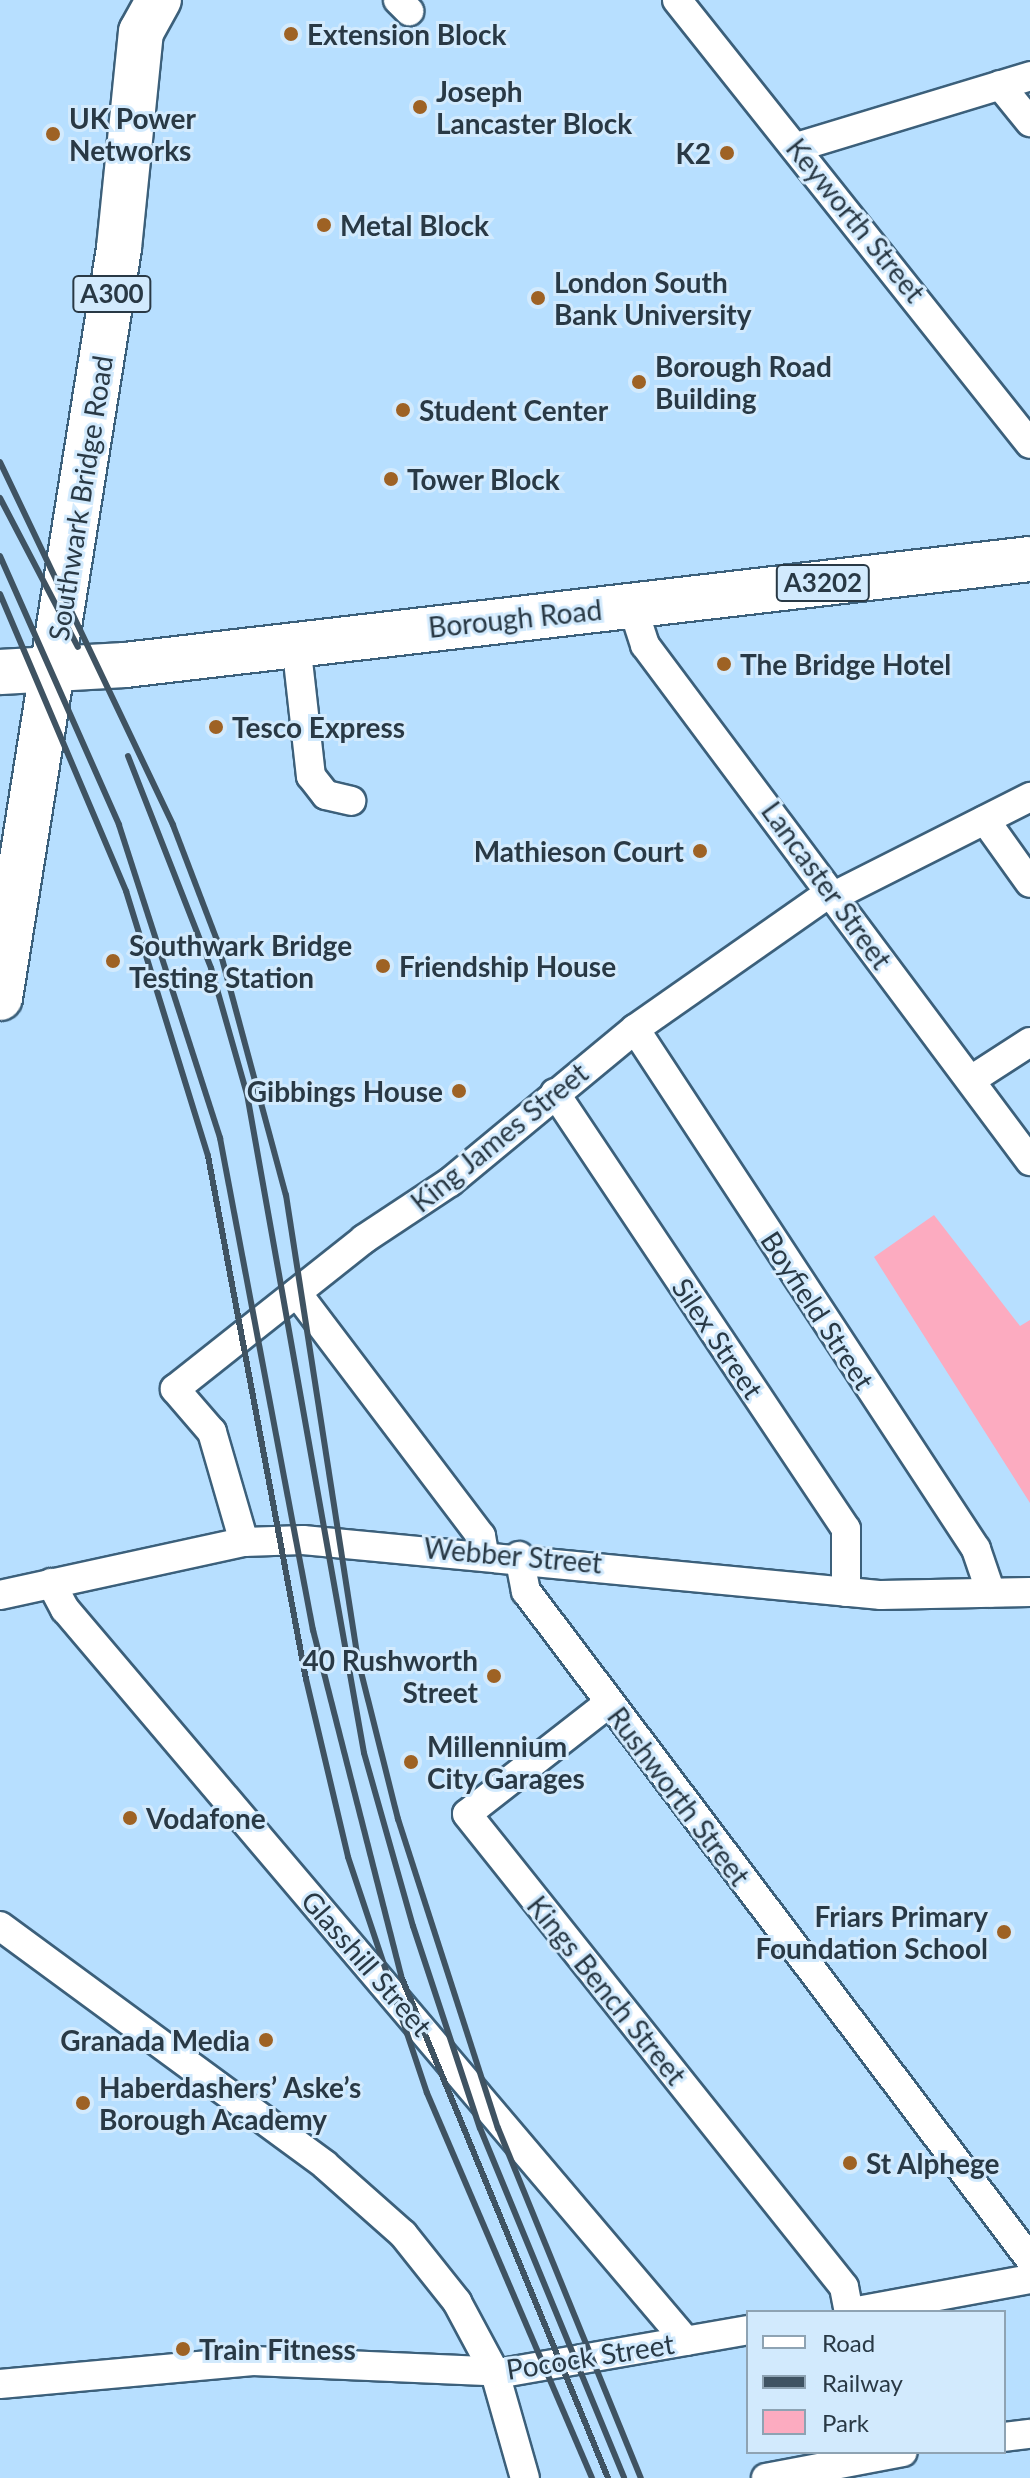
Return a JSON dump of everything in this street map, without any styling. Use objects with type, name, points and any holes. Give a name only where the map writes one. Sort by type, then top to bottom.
[{"type":"main road","name":"Southwark Bridge Road","points":[[0,998],[119,248],[139,11]]},
{"type":"main road","name":"Borough Road","points":[[0,672],[1029,565]]},
{"type":"street","name":"Keyworth Street","points":[[677,0],[797,147],[1030,444]]},
{"type":"street","points":[[797,147],[1030,76]]},
{"type":"street","points":[[1000,85],[1030,122]]},
{"type":"street","name":"Lancaster Street","points":[[632,605],[645,645],[1030,1161]]},
{"type":"street","points":[[296,643],[311,776],[326,795],[351,801]]},
{"type":"street","name":"King James Street","points":[[244,1542],[212,1432],[175,1389],[297,1293],[450,1182],[635,1029],[830,895],[1030,797]]},
{"type":"street","points":[[985,820],[1030,883]]},
{"type":"street","name":"Boyfield Street","points":[[635,1029],[981,1557],[991,1593]]},
{"type":"street","points":[[971,1080],[1030,1042]]},
{"type":"street","name":"Silex Street","points":[[555,1093],[846,1529],[846,1592]]},
{"type":"street","points":[[297,1293],[481,1536],[484,1553]]},
{"type":"street","name":"Webber Street","points":[[0,1595],[244,1542],[369,1541],[846,1592],[1030,1592]]},
{"type":"street","name":"Rushworth Street","points":[[519,1556],[526,1591],[1030,2259]]},
{"type":"street","name":"Glasshill Street","points":[[51,1583],[75,1621],[686,2341]]},
{"type":"street","name":"Kings Bench Street","points":[[609,1703],[467,1814],[844,2287],[850,2310]]},
{"type":"street","points":[[0,1926],[364,2196],[430,2266],[495,2373],[525,2478]]},
{"type":"street","points":[[862,2310],[1030,2279]]},
{"type":"street","name":"Pocock Street","points":[[0,2384],[253,2361],[495,2373],[746,2330]]},
{"type":"street","points":[[1006,2437],[1030,2434]]},
{"type":"street","points":[[766,2478],[892,2454]]},
{"type":"green space","points":[[934,1215],[1020,1326],[1030,1320],[1030,1503],[874,1257]]},
{"type":"railway","points":[[0,462],[173,825],[217,940],[286,1195],[359,1664],[398,1819],[498,2128],[641,2478]]},
{"type":"railway","points":[[0,498],[78,647]]},
{"type":"railway","points":[[0,556],[119,825],[220,1138],[313,1630],[401,1976],[608,2478]]},
{"type":"railway","points":[[0,594],[126,891],[208,1156],[306,1679],[348,1857],[427,2093],[592,2478]]},
{"type":"railway","points":[[128,756],[211,968],[247,1094],[364,1753],[413,1926],[480,2128],[624,2478]]},
{"type":"place","name":"Extension Block","points":[[291,34]]},
{"type":"place","name":"Joseph Lancaster Block","points":[[420,107]]},
{"type":"place","name":"UK Power Networks","points":[[53,134]]},
{"type":"place","name":"K2","points":[[727,153]]},
{"type":"place","name":"Metal Block","points":[[324,225]]},
{"type":"place","name":"London South Bank University","points":[[538,298]]},
{"type":"place","name":"Borough Road Building","points":[[639,382]]},
{"type":"place","name":"Student Center","points":[[403,410]]},
{"type":"place","name":"Tower Block","points":[[391,479]]},
{"type":"place","name":"The Bridge Hotel","points":[[724,664]]},
{"type":"place","name":"Tesco Express","points":[[216,727]]},
{"type":"place","name":"Mathieson Court","points":[[700,851]]},
{"type":"place","name":"Southwark Bridge Testing Station","points":[[113,961]]},
{"type":"place","name":"Friendship House","points":[[383,966]]},
{"type":"place","name":"Gibbings House","points":[[459,1091]]},
{"type":"place","name":"40 Rushworth Street","points":[[494,1676]]},
{"type":"place","name":"Millennium City Garages","points":[[411,1762]]},
{"type":"place","name":"Vodafone","points":[[130,1818]]},
{"type":"place","name":"Friars Primary Foundation School","points":[[1004,1932]]},
{"type":"place","name":"Granada Media","points":[[266,2040]]},
{"type":"place","name":"Haberdashers’ Aske’s Borough Academy","points":[[83,2103]]},
{"type":"place","name":"St Alphege","points":[[850,2163]]},
{"type":"place","name":"Train Fitness","points":[[183,2349]]}]
